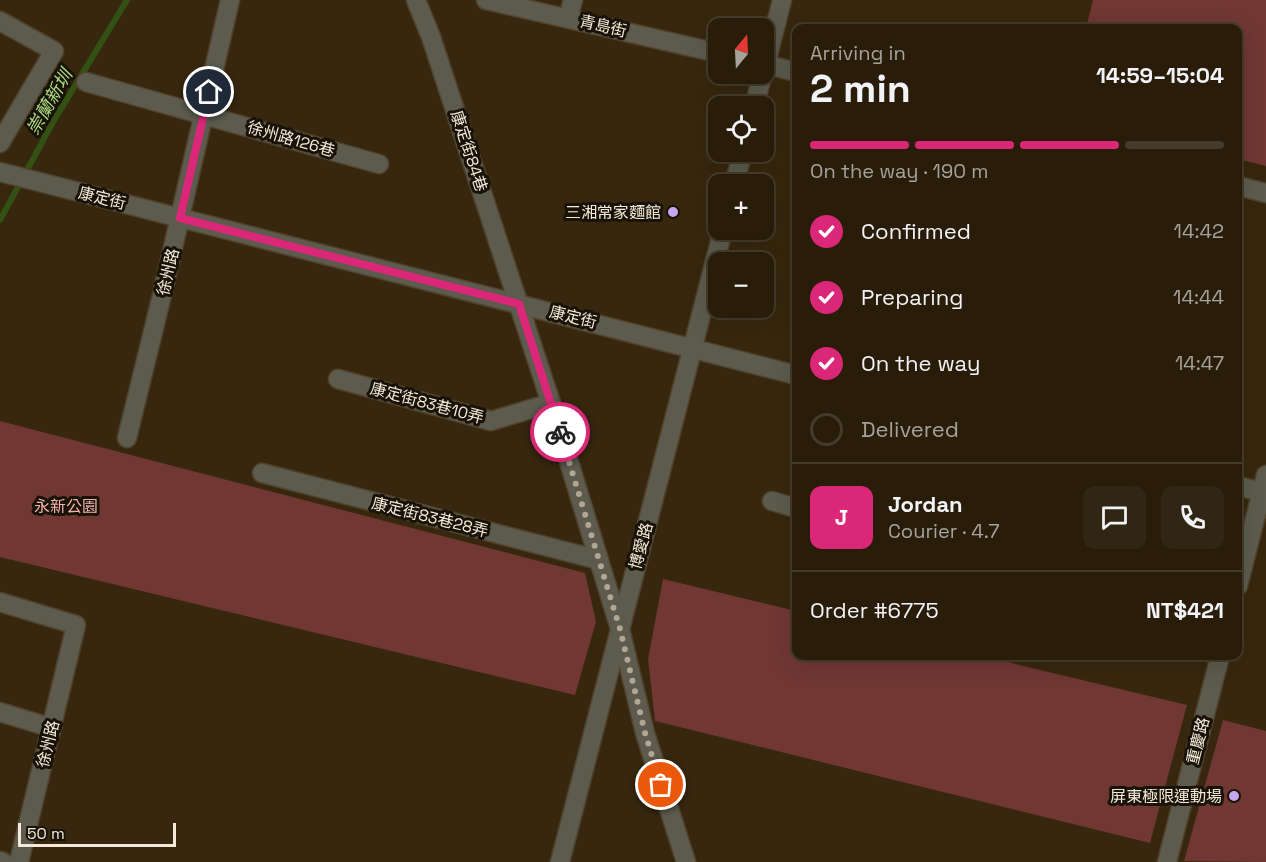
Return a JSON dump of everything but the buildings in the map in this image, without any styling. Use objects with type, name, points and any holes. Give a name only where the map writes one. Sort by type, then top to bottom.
[{"type":"street","name":"徐州路","points":[[127,438],[230,0]]},
{"type":"street","name":"康定街84巷","points":[[416,0],[431,37],[551,403],[620,629],[645,733],[686,862]]},
{"type":"street","name":"青島街","points":[[486,0],[571,9],[708,50]]},
{"type":"street","points":[[774,30],[782,0]]},
{"type":"street","points":[[0,21],[54,51],[0,143]]},
{"type":"street","points":[[774,69],[792,72]]},
{"type":"street","name":"徐州路126巷","points":[[86,82],[379,164]]},
{"type":"street","name":"康定街","points":[[7,173],[792,374]]},
{"type":"street","points":[[1242,187],[1266,193]]},
{"type":"street","name":"博愛路","points":[[560,862],[720,240]]},
{"type":"street","name":"康定街83巷10弄","points":[[338,379],[491,421],[551,403]]},
{"type":"street","name":"康定街83巷28弄","points":[[262,473],[599,560]]},
{"type":"street","points":[[1242,486],[1265,487],[1242,571]]},
{"type":"street","points":[[772,501],[792,507]]},
{"type":"street","name":"徐州路","points":[[0,602],[76,625],[19,862]]},
{"type":"street","name":"重慶路","points":[[1167,862],[1219,660]]},
{"type":"street","points":[[0,712],[52,728]]},
{"type":"green space","points":[[1093,0],[1266,0],[1266,166],[1242,160],[1242,24],[1087,24]]},
{"type":"green space","name":"永新公園","points":[[0,421],[585,573],[596,622],[575,695],[0,557]]},
{"type":"green space","points":[[663,579],[792,610],[792,660],[999,660],[1187,705],[1150,843],[655,721],[648,659]]},
{"type":"green space","name":"屏東極限運動場","points":[[1223,720],[1266,731],[1266,862],[1184,861]]},
{"type":"waterway","name":"崇蘭新圳","points":[[0,220],[53,122],[127,0]]},
{"type":"way so far","points":[[560,432],[620,629],[645,733],[661,785]]},
{"type":"place","name":"三湘常家麵館","points":[[673,212]]},
{"type":"place","name":"屏東極限運動場","points":[[1234,796]]},
{"type":"route","points":[[209,92],[180,218],[519,304],[560,432]]}]
